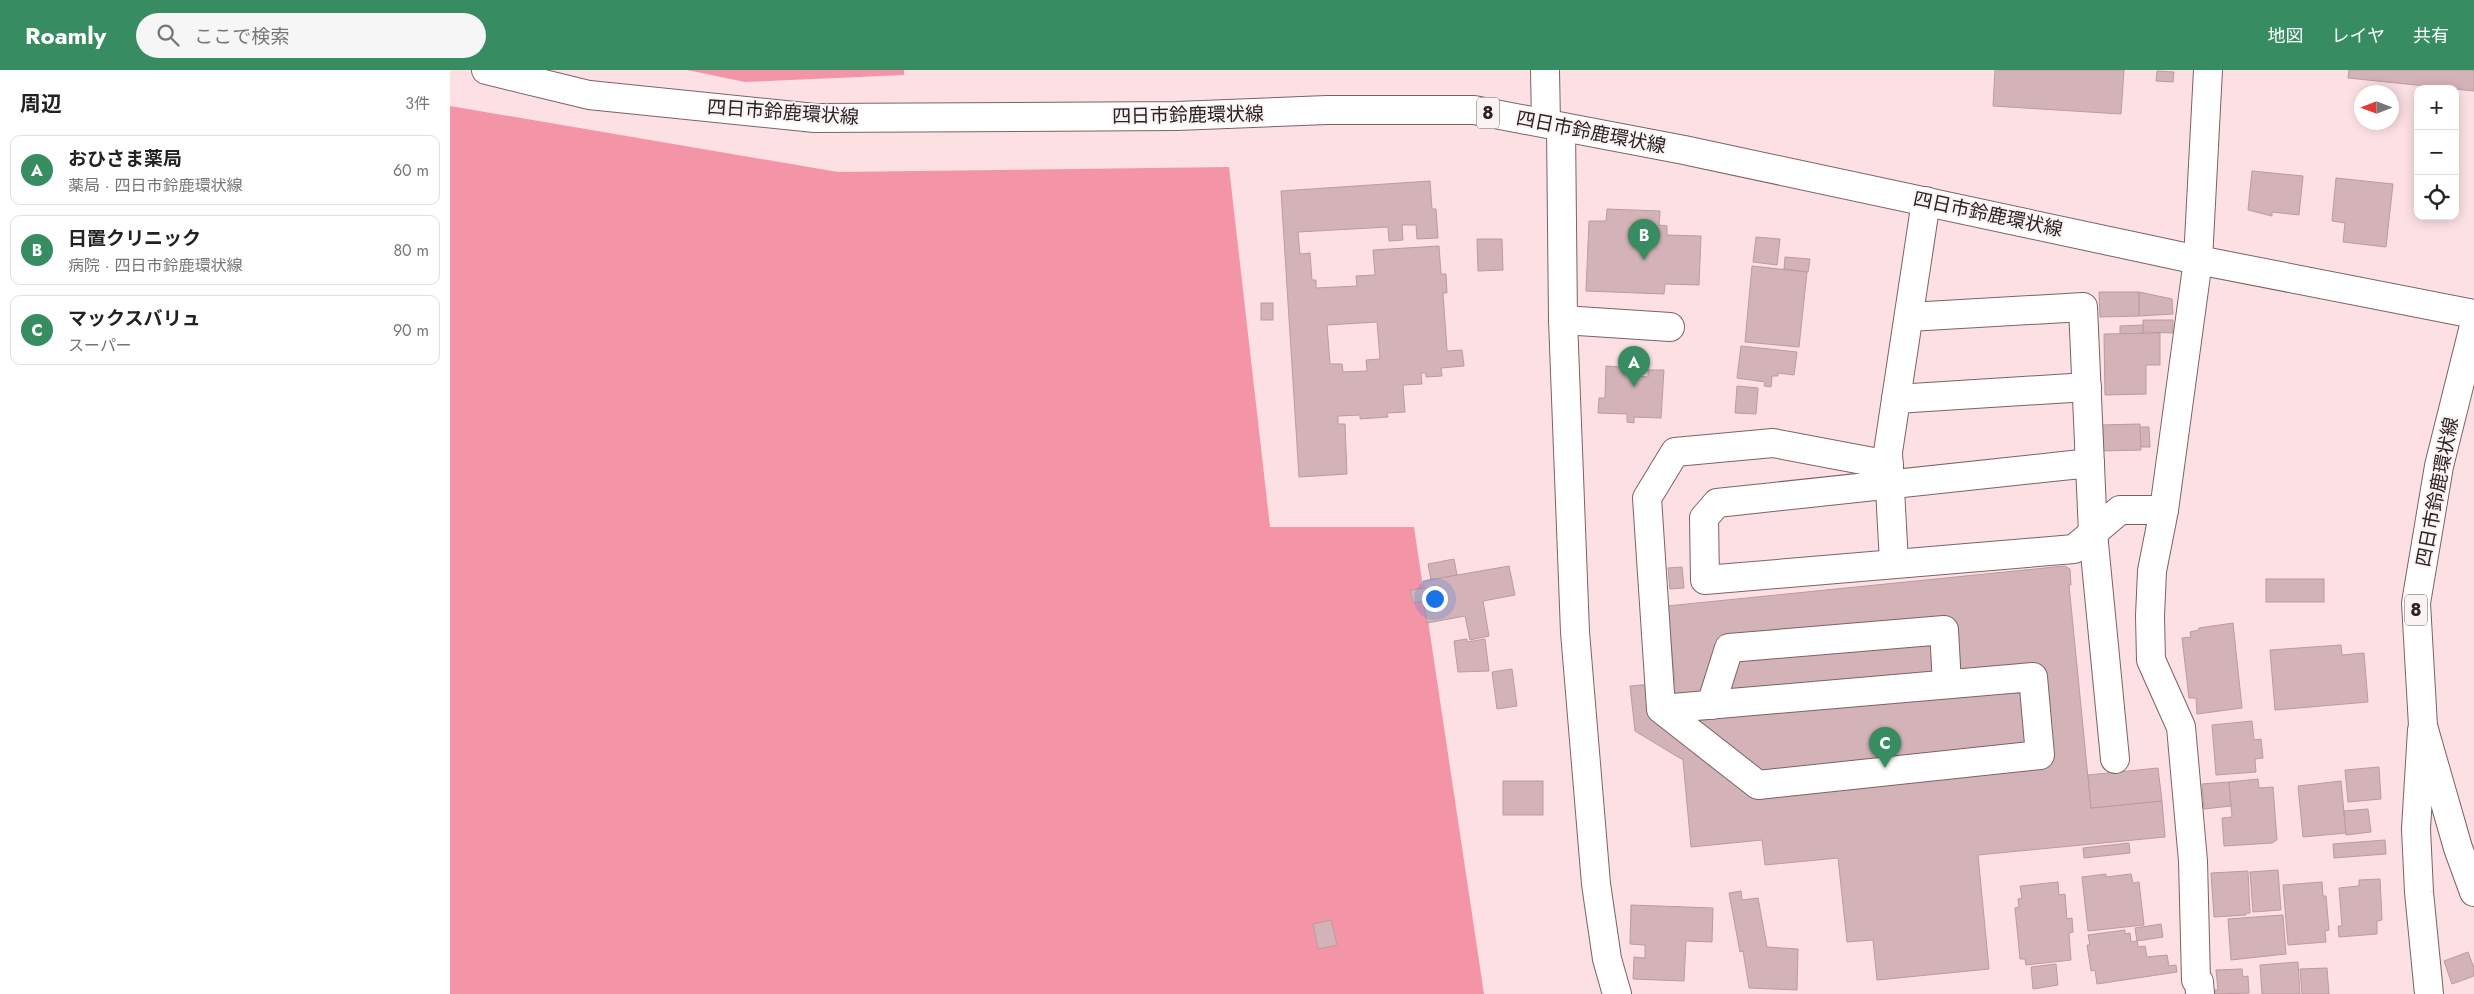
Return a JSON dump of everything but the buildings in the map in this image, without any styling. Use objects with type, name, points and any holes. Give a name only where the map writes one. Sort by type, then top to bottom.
[{"type":"main road","name":"四日市鈴鹿環状線","points":[[486,70],[589,95],[815,118],[1177,116],[1327,110],[1474,110],[1926,201],[2198,260],[2474,314]]},
{"type":"main road","points":[[1545,70],[1553,125],[1577,660],[1596,884],[1607,959],[1617,994]]},
{"type":"main road","points":[[2200,994],[2200,982],[2196,980],[2193,861],[2181,727],[2151,660],[2150,616],[2152,571],[2164,510],[2198,260],[2208,70]]},
{"type":"main road","points":[[1894,563],[1888,452],[1926,201]]},
{"type":"main road","points":[[1909,317],[2083,307],[2093,533],[2115,759]]},
{"type":"main road","points":[[1563,320],[1670,327]]},
{"type":"main road","name":"四日市鈴鹿環状線","points":[[2474,326],[2439,466],[2416,603],[2423,726],[2458,848],[2474,892]]},
{"type":"main road","points":[[1896,400],[2087,387]]},
{"type":"main road","points":[[1661,709],[2034,676],[2040,755],[1758,785],[1661,709],[1647,498],[1675,452],[1773,443],[1890,475]]},
{"type":"main road","points":[[2090,463],[1890,475],[1717,503],[1704,518],[1706,580],[2074,549],[2120,510],[2164,510]]},
{"type":"main road","points":[[1710,705],[1729,648],[1944,630],[1947,684]]},
{"type":"main road","points":[[2423,726],[2416,829],[2419,892],[2429,994]]},
{"type":"shaded area","points":[[687,70],[904,70],[904,75],[745,82]]},
{"type":"shaded area","points":[[450,106],[838,172],[1229,167],[1270,527],[1414,527],[1484,994],[450,994]]},
{"type":"place","name":"日置クリニック","points":[[1644,260]]},
{"type":"place","name":"おひさま薬局","points":[[1634,387]]},
{"type":"place","name":"マックスバリュ","points":[[1885,768]]}]
